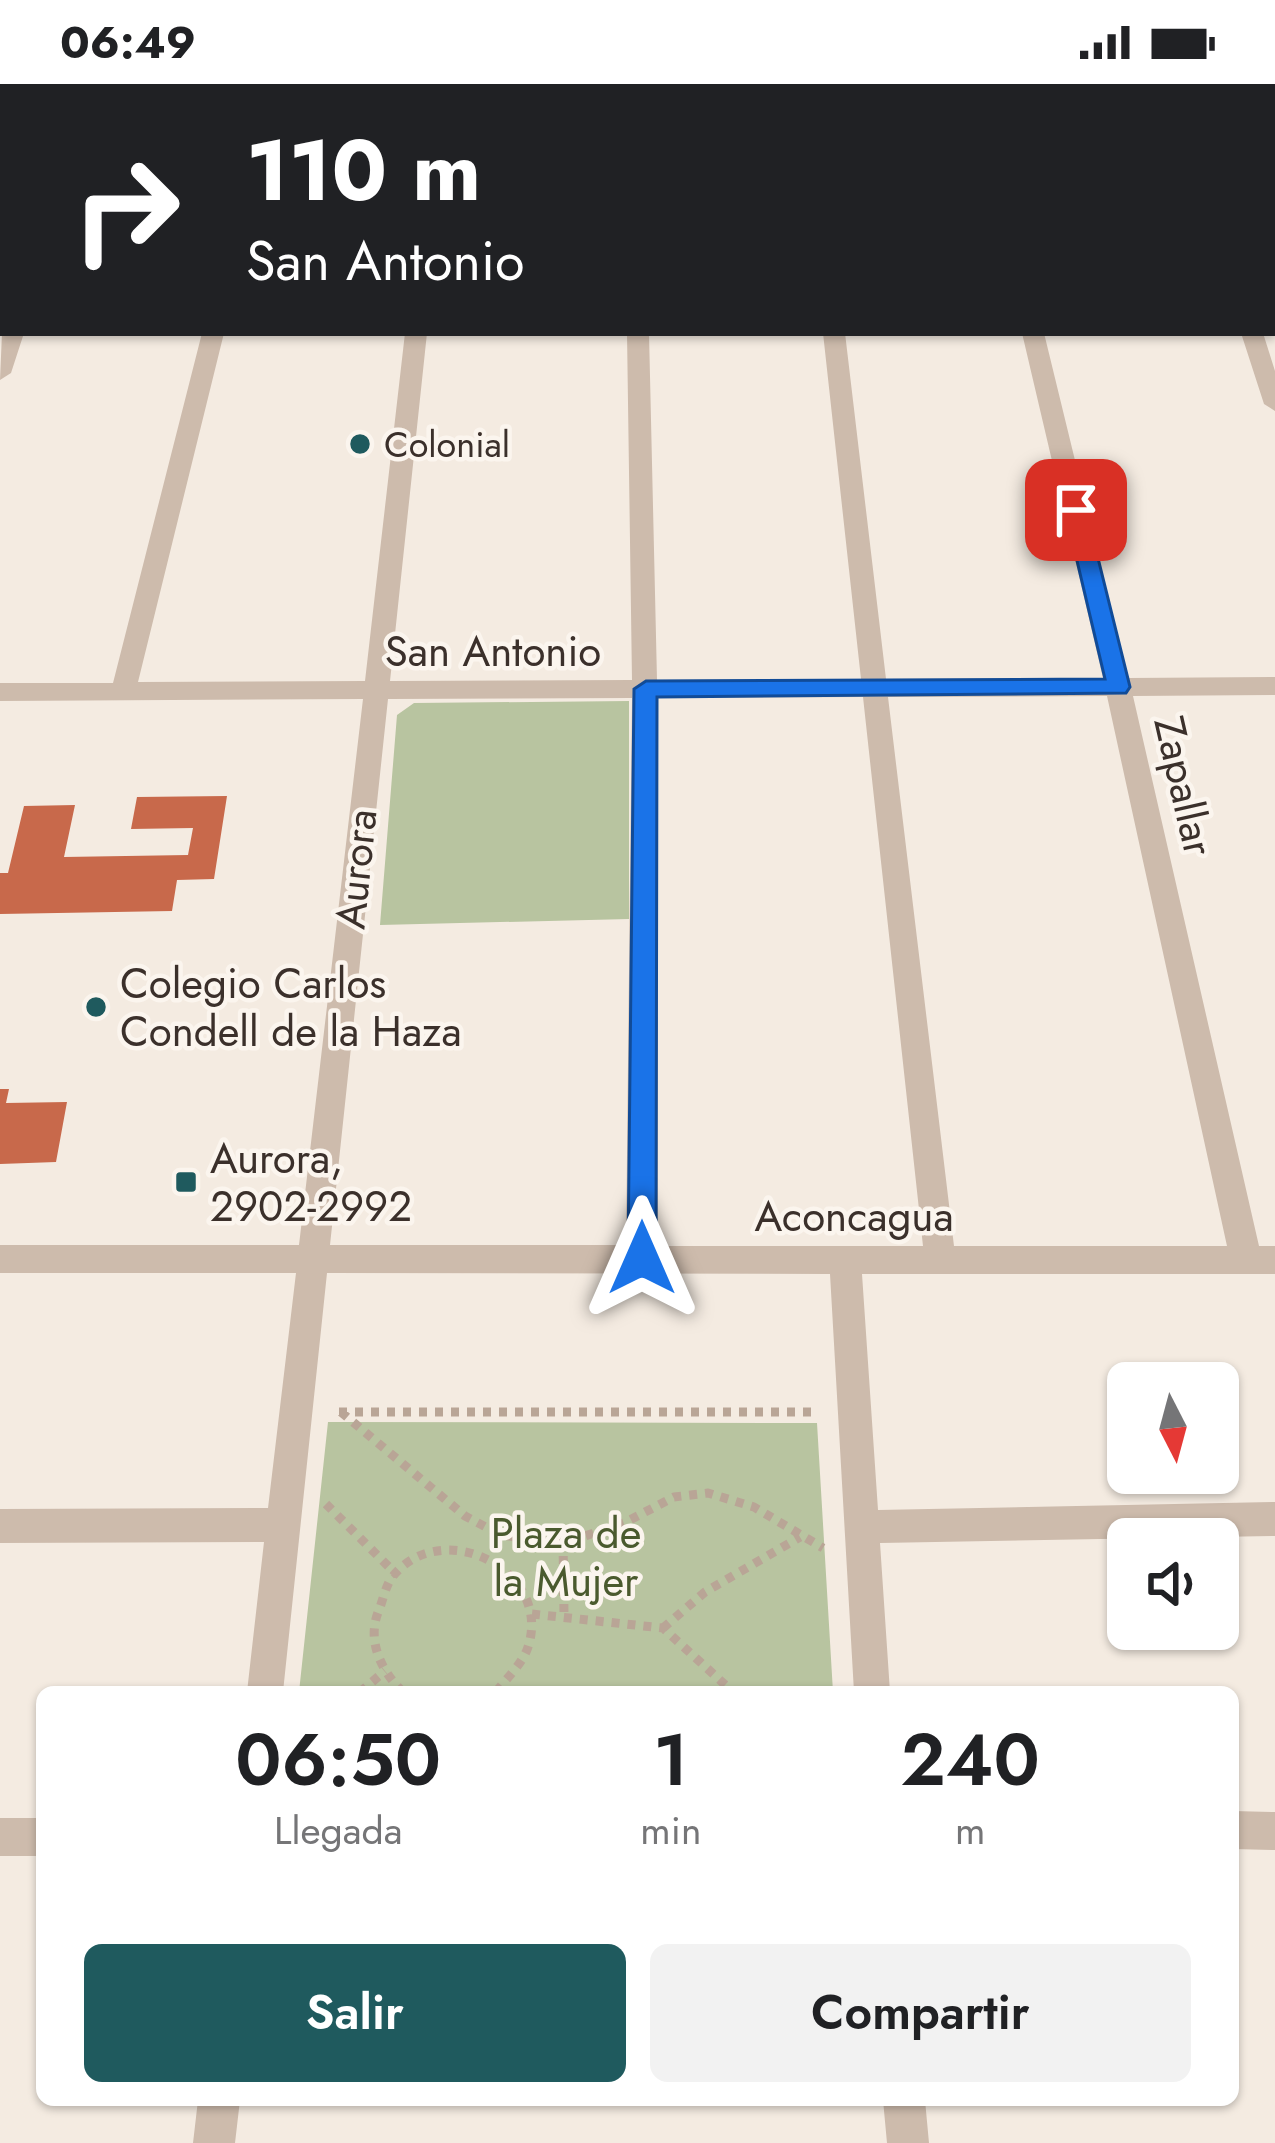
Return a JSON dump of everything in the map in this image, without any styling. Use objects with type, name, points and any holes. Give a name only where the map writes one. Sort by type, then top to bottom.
[{"type":"street","points":[[0,373],[12,336]]},
{"type":"street","points":[[123,692],[213,336]]},
{"type":"street","name":"Aurora","points":[[266,1686],[416,336]]},
{"type":"street","points":[[638,336],[646,689],[642,1258]]},
{"type":"street","points":[[834,336],[940,1258]]},
{"type":"street","name":"Zapallar","points":[[1034,336],[1260,1260]]},
{"type":"street","points":[[1253,336],[1275,404]]},
{"type":"street","name":"San Antonio","points":[[0,692],[1275,686]]},
{"type":"street","name":"Aconcagua","points":[[0,1259],[1260,1260]]},
{"type":"street","points":[[845,1259],[872,1686]]},
{"type":"street","points":[[861,1527],[1275,1519]]},
{"type":"street","points":[[0,1526],[284,1525]]},
{"type":"street","points":[[1239,1830],[1275,1831]]},
{"type":"street","points":[[0,1837],[36,1837]]},
{"type":"street","points":[[214,2143],[218,2106]]},
{"type":"street","points":[[905,2106],[908,2143]]},
{"type":"path","points":[[296,1411],[854,1412]]},
{"type":"path","points":[[341,1412],[468,1519],[497,1533],[563,1540],[597,1534],[629,1521],[658,1501],[709,1492],[758,1508],[800,1537],[863,1564]]},
{"type":"path","points":[[290,1469],[397,1575]]},
{"type":"path","points":[[663,1628],[706,1592],[800,1537]]},
{"type":"path","points":[[563,1540],[564,1615]]},
{"type":"path","points":[[398,1686],[385,1671],[374,1638],[375,1615],[397,1575],[435,1552],[479,1551],[514,1574],[532,1614],[531,1637],[502,1686]]},
{"type":"path","points":[[532,1614],[663,1628],[726,1686]]},
{"type":"path","points":[[367,1686],[385,1671]]},
{"type":"path","points":[[511,1678],[517,1686]]},
{"type":"green space","points":[[629,701],[629,919],[380,925],[397,715],[414,703]]},
{"type":"green space","name":"Plaza de la Mujer","points":[[328,1422],[817,1423],[833,1686],[300,1686]]},
{"type":"building","points":[[227,796],[214,879],[177,880],[172,911],[0,914],[0,873],[8,873],[24,806],[75,805],[64,857],[188,855],[193,828],[131,829],[137,797]]},
{"type":"building","points":[[0,1089],[9,1089],[6,1103],[67,1102],[56,1162],[0,1164]]},
{"type":"place","name":"Colonial","points":[[360,444]]},
{"type":"place","name":"Colegio Carlos Condell de la Haza","points":[[96,1007]]},
{"type":"place","name":"Aurora, 2902-2992","points":[[186,1182]]},
{"type":"route","points":[[642,1258],[646,689],[1118,687],[1076,510]]}]
